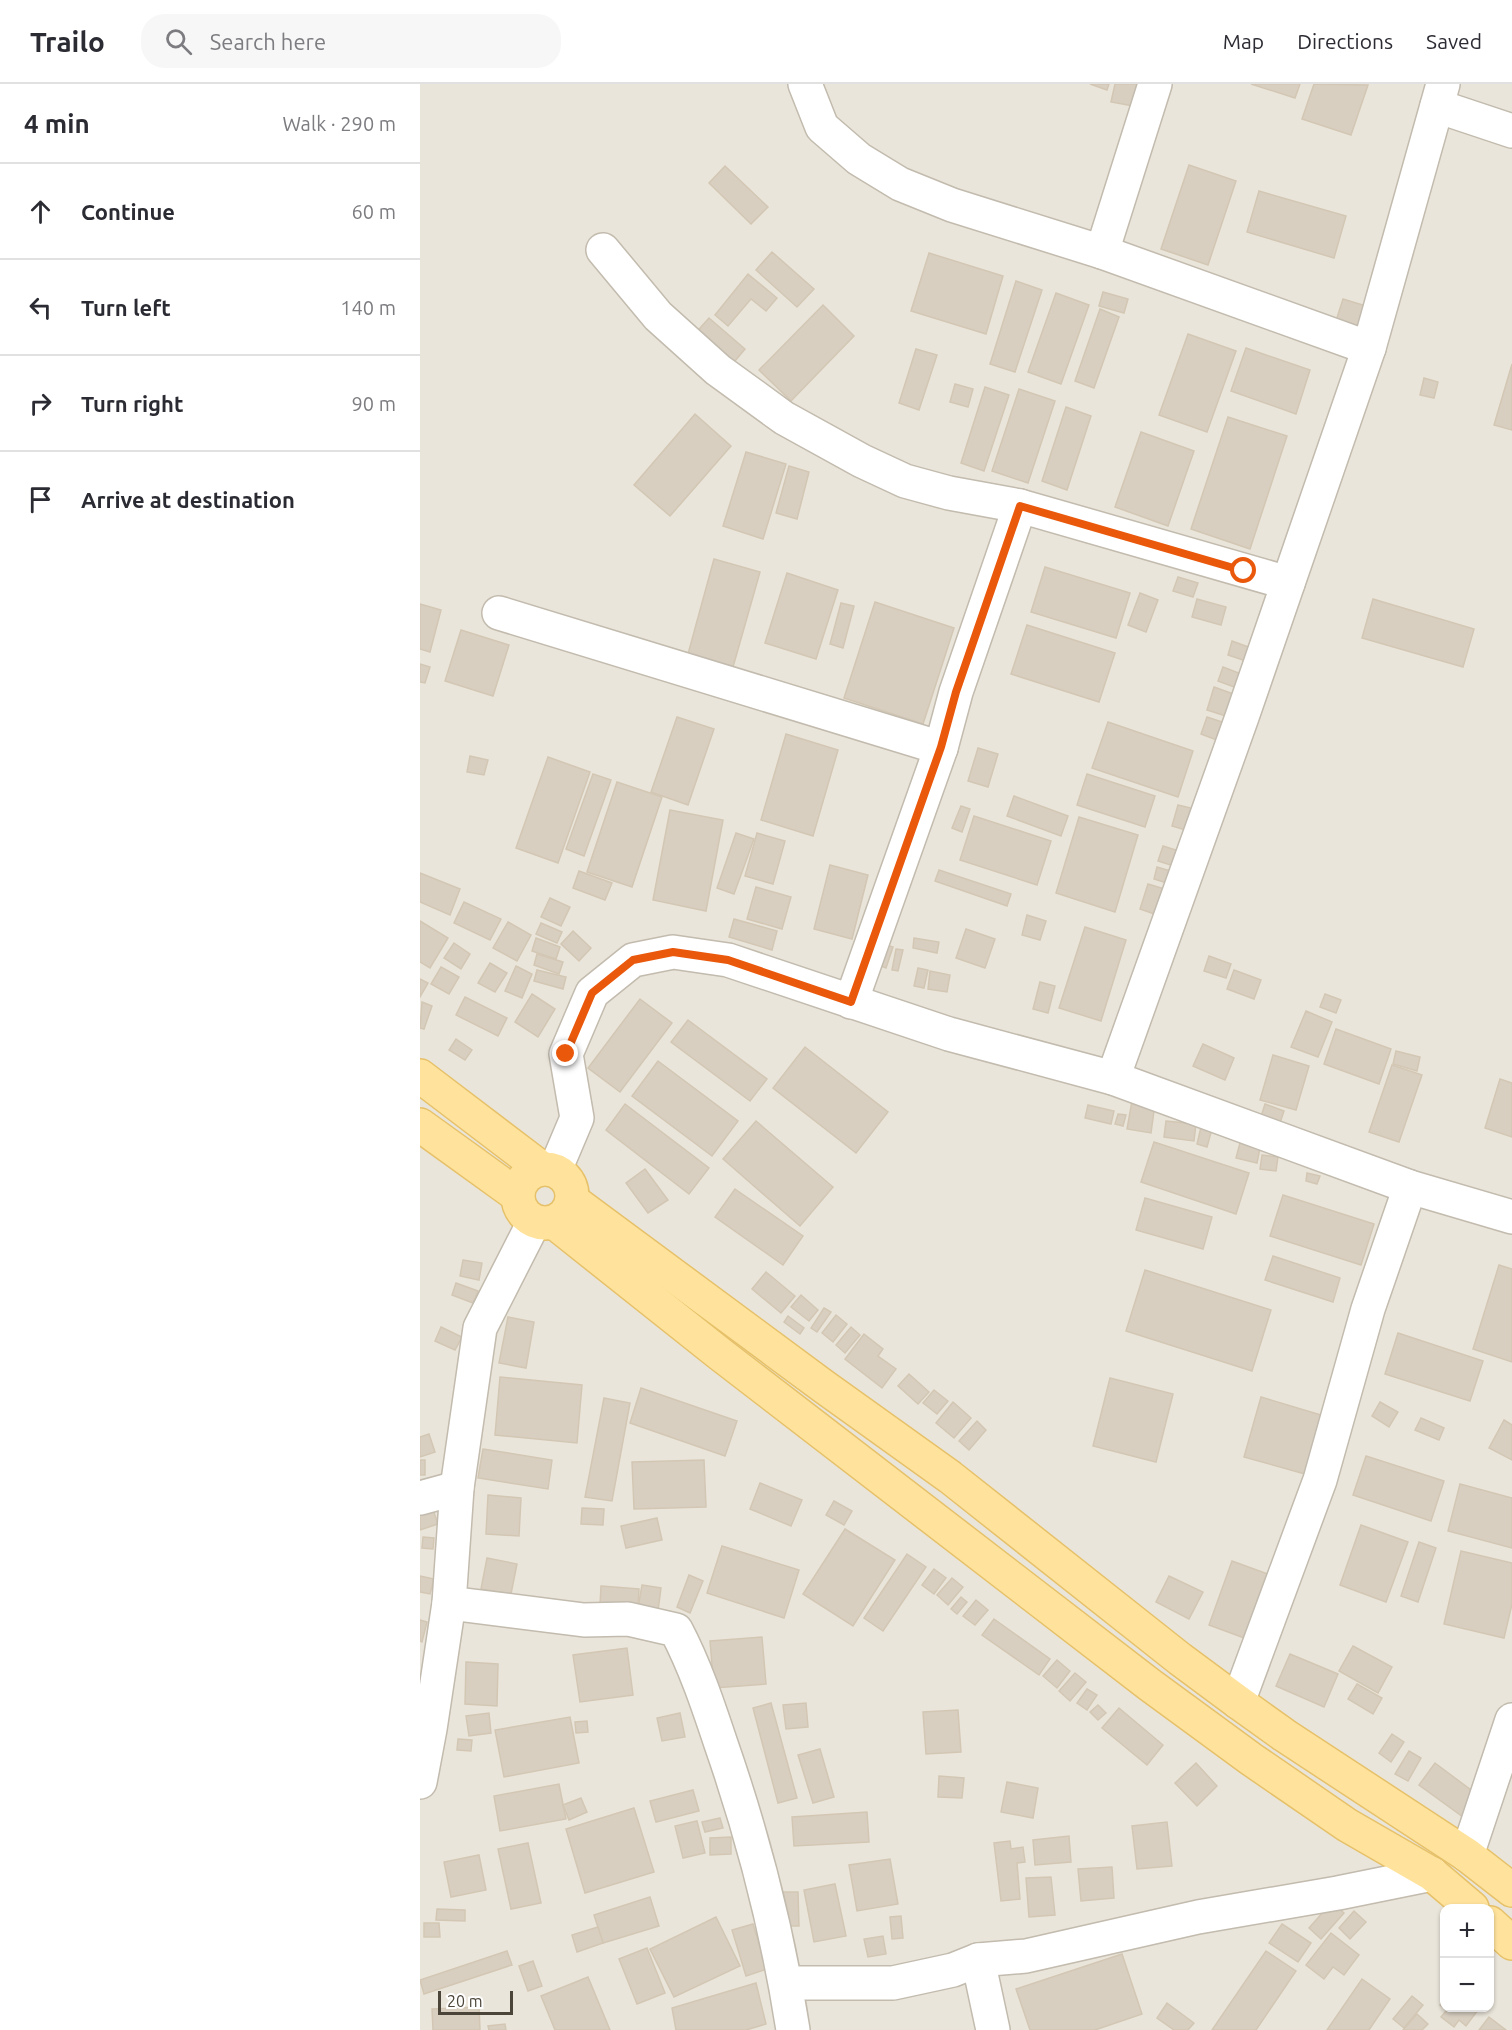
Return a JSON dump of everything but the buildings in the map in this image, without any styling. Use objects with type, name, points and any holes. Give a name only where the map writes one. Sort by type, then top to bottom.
[{"type":"main road","points":[[420,1076],[548,1169],[566,1177],[572,1188],[544,1210]]},
{"type":"main road","points":[[420,1125],[544,1210],[823,1386],[950,1477],[1180,1659],[1238,1702],[1284,1735],[1467,1855],[1512,1890]]},
{"type":"main road","points":[[548,1169],[529,1173],[520,1182],[544,1210],[819,1431],[1251,1760],[1347,1825],[1432,1874],[1467,1904]]},
{"type":"main road","points":[[1494,1927],[1512,1943]]},
{"type":"street","points":[[805,84],[822,128],[859,159],[900,184],[952,205],[1102,252],[1369,348]]},
{"type":"street","points":[[1102,252],[1155,84]]},
{"type":"street","points":[[1113,1078],[1369,348],[1440,95],[1512,131]]},
{"type":"street","points":[[603,250],[667,324],[718,370],[784,418],[861,461],[905,481],[949,493],[1020,506],[1288,584]]},
{"type":"street","points":[[851,1002],[941,747],[956,692],[1020,506]]},
{"type":"street","points":[[499,613],[941,747]]},
{"type":"street","points":[[548,1169],[577,1118],[566,1054],[592,993],[633,960],[673,952],[728,960],[949,1034],[1113,1078],[1410,1187],[1512,1217]]},
{"type":"street","points":[[1238,1702],[1320,1480],[1368,1309],[1410,1187]]},
{"type":"street","points":[[420,1782],[449,1603],[457,1488],[480,1328],[544,1210]]},
{"type":"street","points":[[420,1498],[457,1488]]},
{"type":"street","points":[[449,1603],[584,1620],[628,1619],[676,1630],[699,1679],[744,1810],[786,1983],[793,2030]]},
{"type":"street","points":[[1467,1855],[1512,1720]]},
{"type":"street","points":[[786,1983],[893,1983],[953,1970],[978,1960],[1026,1956],[1198,1917],[1432,1874]]},
{"type":"street","points":[[978,1960],[993,2030]]},
{"type":"shaded area","points":[[420,84],[1512,84],[1512,2030],[420,2030]]},
{"type":"route","points":[[566,1054],[592,993],[633,960],[673,952],[728,960],[851,1002],[941,747],[956,692],[1020,506],[1244,571]]}]
